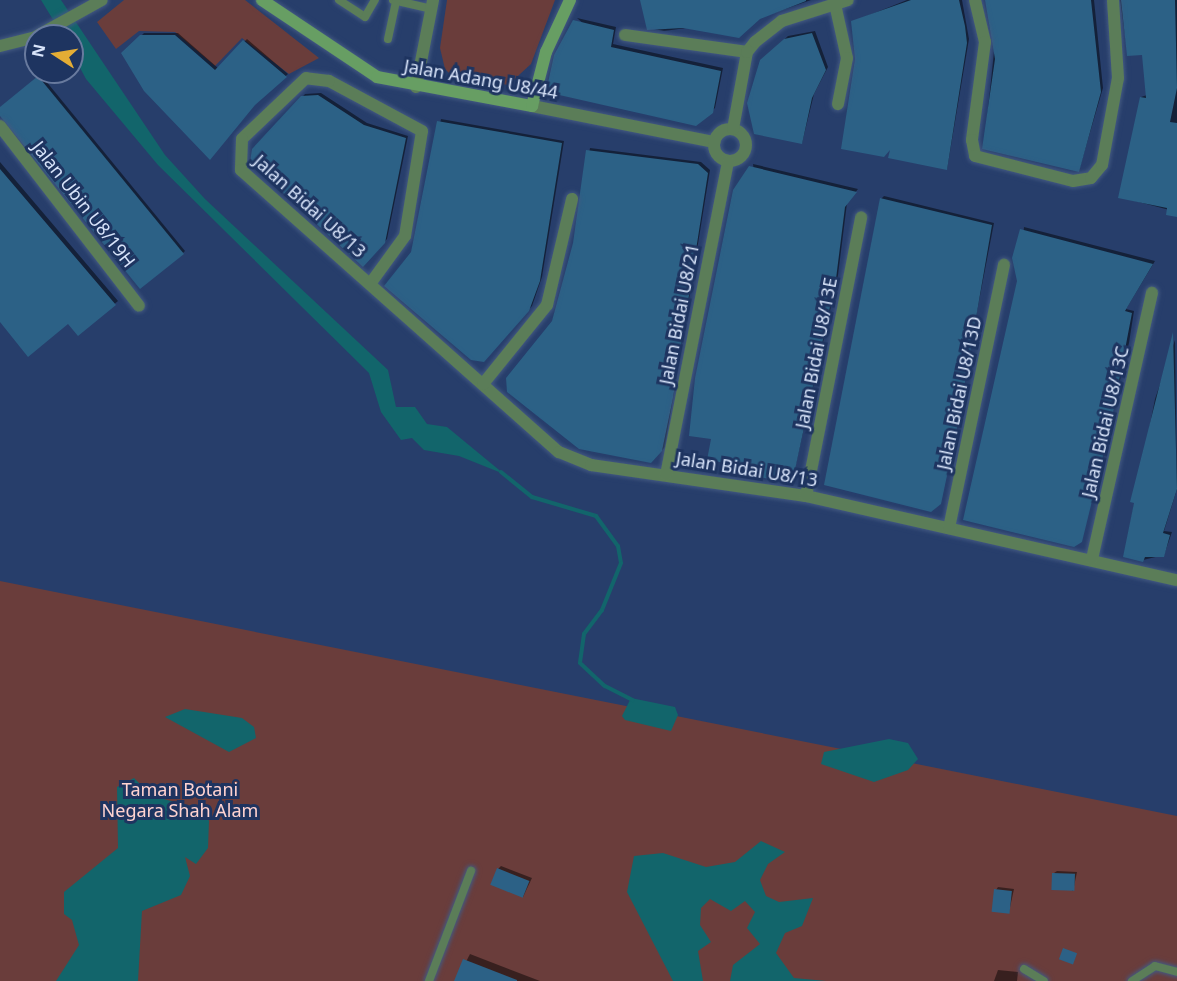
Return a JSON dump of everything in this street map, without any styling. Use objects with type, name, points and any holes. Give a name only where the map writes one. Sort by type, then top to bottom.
[{"type":"street","points":[[62,24],[83,14],[102,0]]},
{"type":"street","name":"Jalan Adang U8/44","points":[[262,0],[365,70],[416,87],[532,105],[714,142]]},
{"type":"street","points":[[532,105],[546,52],[570,0]]},
{"type":"street","points":[[975,0],[985,42],[972,140],[975,156],[1073,181],[1091,178],[1102,165],[1118,78],[1113,0]]},
{"type":"street","points":[[733,129],[747,52],[782,21],[842,2],[847,58],[838,104]]},
{"type":"street","points":[[416,87],[433,4]]},
{"type":"street","points":[[624,35],[747,52]]},
{"type":"street","points":[[0,46],[24,40]]},
{"type":"street","name":"Jalan Bidai U8/13","points":[[370,284],[405,236],[422,131],[329,81],[306,78],[246,134],[238,163],[370,284],[570,458],[806,496],[1177,580]]},
{"type":"street","name":"Jalan Ubin U8/19H","points":[[0,126],[140,306]]},
{"type":"street","points":[[733,129],[742,133],[747,147],[742,156],[728,161],[716,152],[714,142],[723,130],[733,129]]},
{"type":"street","name":"Jalan Bidai U8/21","points":[[666,475],[728,161]]},
{"type":"street","points":[[483,384],[547,305],[572,199]]},
{"type":"street","name":"Jalan Bidai U8/13E","points":[[806,496],[861,217]]},
{"type":"street","name":"Jalan Bidai U8/13D","points":[[949,528],[1004,266]]},
{"type":"street","name":"Jalan Bidai U8/13C","points":[[1092,559],[1152,293]]},
{"type":"lane","points":[[339,0],[365,17],[375,0]]},
{"type":"lane","points":[[388,39],[395,0],[433,4]]},
{"type":"lane","points":[[429,981],[471,871]]},
{"type":"lane","points":[[1132,981],[1155,966],[1177,972]]},
{"type":"lane","points":[[1024,969],[1044,981]]},
{"type":"green space","points":[[124,0],[245,0],[319,58],[289,74],[242,38],[215,66],[175,32],[139,31],[116,49],[97,22]]},
{"type":"green space","points":[[447,0],[555,0],[531,64],[508,85],[452,76],[445,69],[440,48]]},
{"type":"green space","name":"Taman Botani Negara Shah Alam","points":[[0,581],[1177,816],[1177,981],[0,981]]},
{"type":"shaded area","points":[[41,0],[61,0],[77,24],[56,24]]},
{"type":"shaded area","points":[[84,34],[165,155],[205,199],[388,370],[396,407],[415,407],[427,424],[447,427],[504,474],[459,456],[424,450],[412,438],[401,440],[381,412],[369,373],[158,165],[84,75]]},
{"type":"shaded area","points":[[631,698],[675,707],[678,715],[671,731],[625,720],[622,716]]},
{"type":"shaded area","points":[[185,709],[242,718],[254,727],[256,738],[229,752],[165,717]]},
{"type":"shaded area","points":[[889,739],[908,743],[918,759],[908,770],[874,782],[821,764],[824,752]]},
{"type":"shaded area","points":[[134,778],[152,796],[202,809],[209,821],[208,848],[196,864],[185,857],[190,876],[181,895],[142,911],[138,981],[56,981],[79,945],[72,920],[64,914],[64,892],[118,848],[117,787]]},
{"type":"shaded area","points":[[761,841],[785,852],[768,864],[760,880],[766,896],[779,902],[813,898],[802,926],[785,933],[776,953],[794,978],[826,981],[730,981],[733,965],[760,944],[747,928],[755,912],[745,901],[731,911],[710,899],[701,908],[700,925],[711,942],[698,951],[703,981],[673,981],[627,892],[634,856],[663,853],[706,867],[735,862]]},
{"type":"building","points":[[640,0],[806,1],[760,19],[739,38],[683,28],[647,30]]},
{"type":"building","points":[[911,0],[959,0],[965,26],[967,43],[947,170],[888,158],[890,150],[884,157],[841,149],[855,59],[851,21]]},
{"type":"building","points":[[985,0],[1091,0],[1101,92],[1079,172],[982,149],[995,59]]},
{"type":"building","points":[[1121,0],[1175,0],[1177,88],[1170,122],[1177,123],[1177,217],[1166,215],[1167,208],[1118,198],[1140,97],[1146,98],[1142,55],[1127,56]]},
{"type":"building","points":[[573,20],[614,30],[611,47],[721,71],[713,113],[696,126],[546,92],[554,55]]},
{"type":"building","points":[[812,33],[826,70],[812,98],[802,144],[754,134],[747,103],[760,60],[784,39]]},
{"type":"building","points":[[140,35],[175,35],[215,70],[243,40],[287,77],[255,105],[210,160],[144,91],[121,53]]},
{"type":"building","points":[[28,84],[45,84],[184,254],[140,289],[0,116],[0,107]]},
{"type":"building","points":[[318,95],[364,125],[406,138],[385,243],[363,267],[250,162],[252,149],[301,96]]},
{"type":"building","points":[[437,121],[562,143],[540,281],[529,311],[484,362],[471,360],[384,286],[411,252]]},
{"type":"building","points":[[586,150],[698,164],[708,173],[673,398],[662,451],[651,463],[579,449],[507,392],[506,378],[552,321],[573,243]]},
{"type":"building","points":[[749,166],[857,192],[845,207],[836,279],[793,479],[786,482],[737,473],[738,465],[707,460],[711,439],[689,436],[695,378],[733,190]]},
{"type":"building","points":[[0,169],[116,305],[78,336],[68,324],[28,357],[0,322]]},
{"type":"building","points":[[880,198],[992,225],[957,428],[941,504],[931,512],[824,485]]},
{"type":"building","points":[[1020,229],[1153,264],[1125,311],[1132,313],[1111,423],[1082,542],[1074,547],[963,520],[1017,281],[1012,258]]},
{"type":"building","points":[[1173,332],[1177,489],[1163,533],[1170,535],[1164,557],[1145,557],[1143,562],[1123,557],[1134,503],[1130,502]]},
{"type":"building","points":[[497,868],[529,881],[523,898],[490,885]]},
{"type":"building","points":[[1052,873],[1075,874],[1074,891],[1051,890]]},
{"type":"building","points":[[994,889],[1012,891],[1009,914],[992,912]]},
{"type":"building","points":[[1063,948],[1077,953],[1073,964],[1059,959]]},
{"type":"building","points":[[463,959],[517,980],[517,981],[454,981]]},
{"type":"waterway","points":[[501,472],[532,497],[596,516],[618,546],[621,563],[602,610],[584,634],[580,663],[605,686],[633,700]]}]
